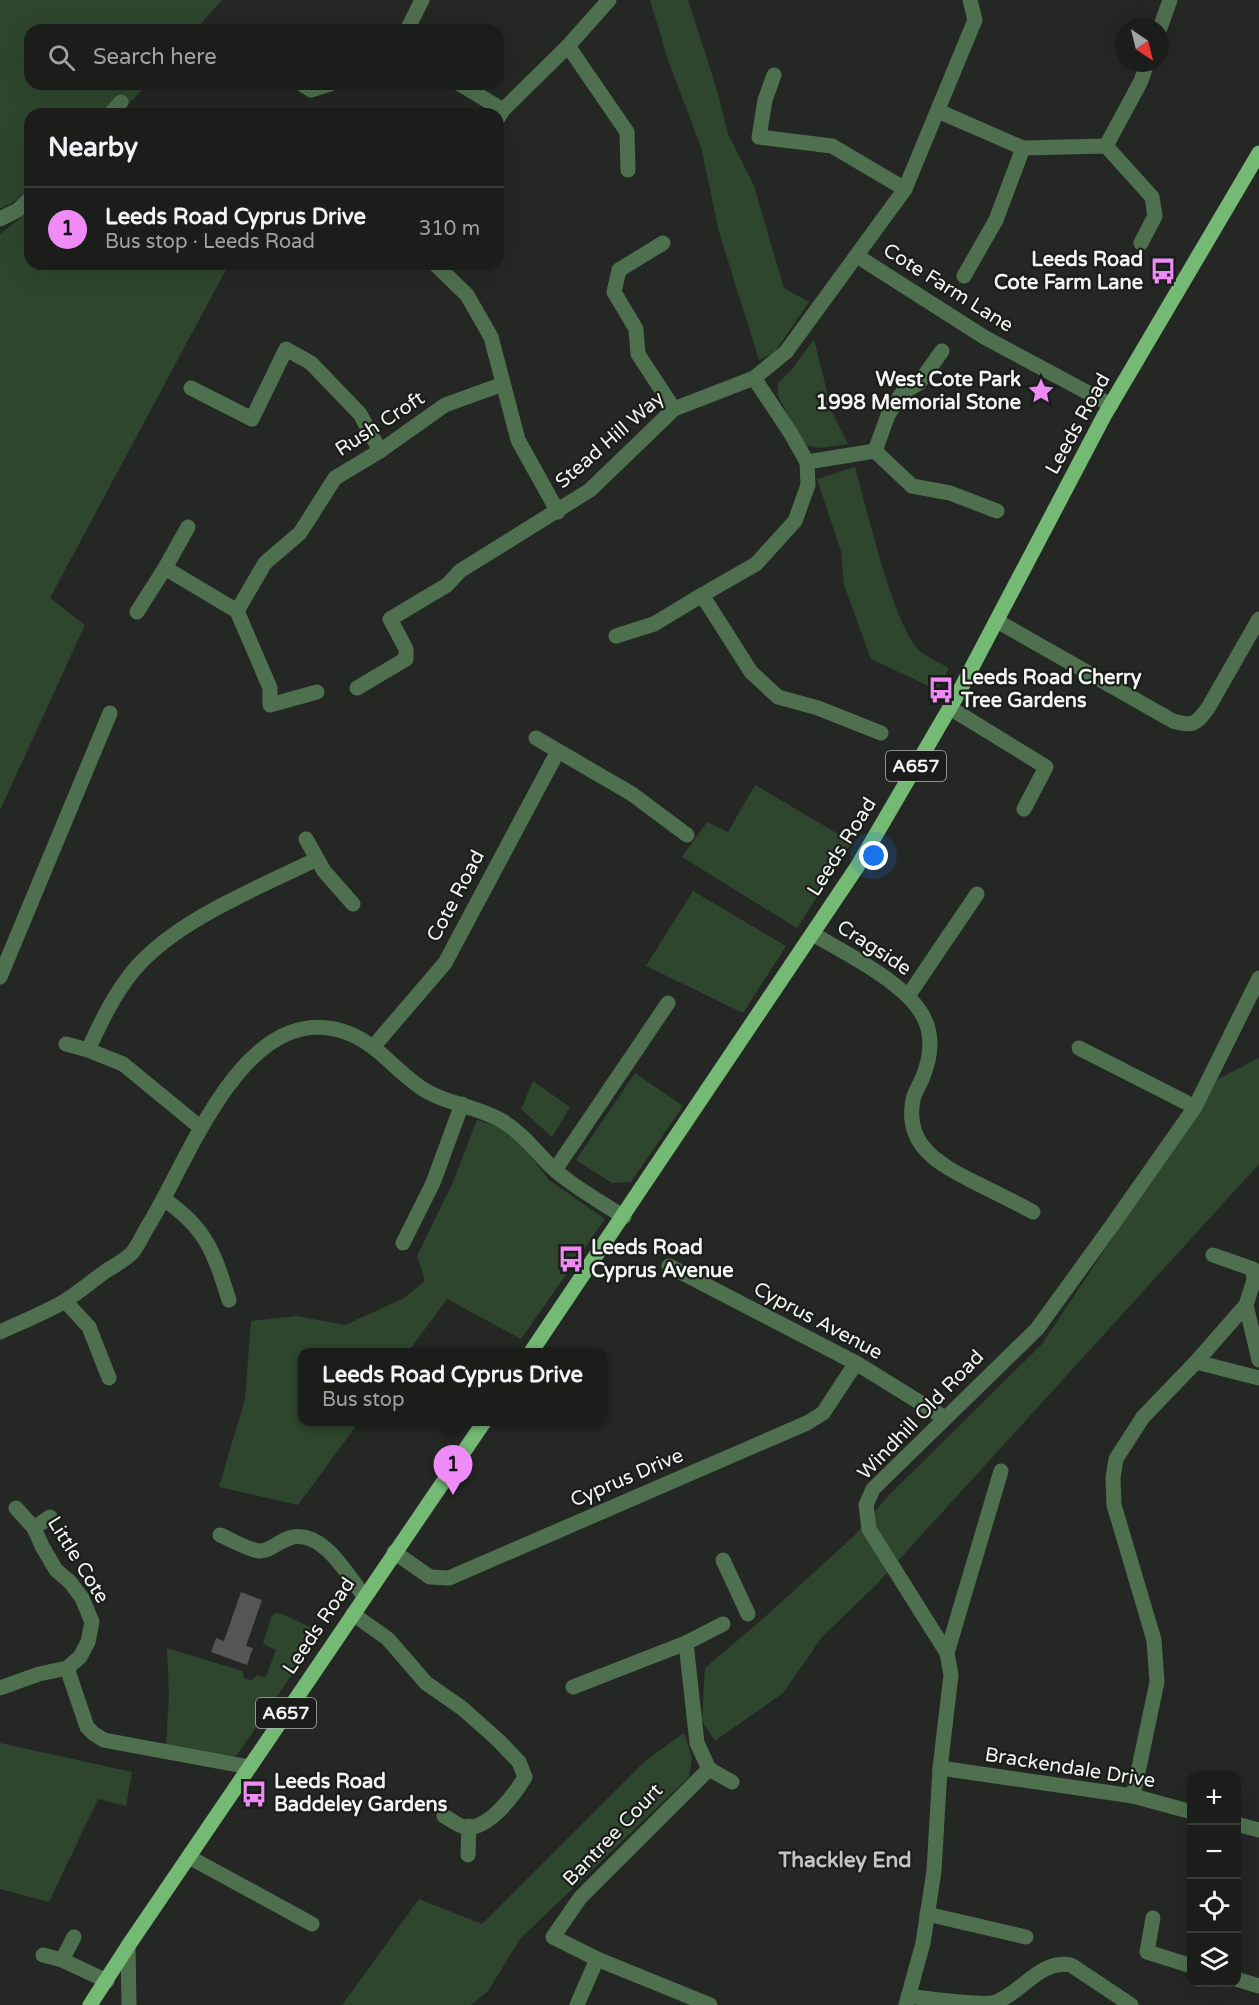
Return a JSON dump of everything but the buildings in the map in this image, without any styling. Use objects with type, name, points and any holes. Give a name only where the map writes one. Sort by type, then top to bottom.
[{"type":"main road","name":"Leeds Road","points":[[534,1348],[857,867],[950,708],[1111,405],[1259,153]]},
{"type":"main road","name":"Leeds Road","points":[[90,2005],[364,1596],[481,1426]]},
{"type":"street","points":[[410,24],[422,0]]},
{"type":"street","points":[[504,110],[568,46],[609,0]]},
{"type":"street","name":"Cote Farm Lane","points":[[970,0],[975,20],[905,189],[857,256],[984,337],[1111,405]]},
{"type":"street","points":[[1164,18],[1170,0]]},
{"type":"street","points":[[568,46],[627,132],[628,170]]},
{"type":"street","points":[[1106,146],[1144,72]]},
{"type":"street","points":[[774,75],[765,100],[759,137],[832,146],[905,189]]},
{"type":"street","points":[[468,90],[492,108]]},
{"type":"street","points":[[116,108],[121,102]]},
{"type":"street","points":[[938,111],[1023,148],[1106,146],[1152,197],[1155,216],[1141,243]]},
{"type":"street","points":[[964,276],[996,220],[1023,148]]},
{"type":"street","points":[[0,219],[18,210],[24,204]]},
{"type":"street","points":[[663,243],[619,270],[614,292],[636,329],[638,354],[674,409]]},
{"type":"street","name":"Stead Hill Way","points":[[357,688],[406,659],[406,649],[390,619],[447,585],[460,571],[590,490],[674,409],[754,378],[786,352],[857,256]]},
{"type":"street","points":[[441,270],[467,295],[491,337],[518,440],[558,512]]},
{"type":"street","points":[[191,388],[252,419],[286,349],[311,363],[360,414],[380,451]]},
{"type":"street","points":[[875,451],[888,415],[902,393],[919,383],[942,351]]},
{"type":"street","points":[[615,636],[654,624],[756,564],[795,521],[808,485],[807,462],[754,378]]},
{"type":"street","name":"Rush Croft","points":[[237,611],[265,563],[300,533],[335,478],[380,451],[445,405],[503,384]]},
{"type":"street","points":[[807,462],[875,451]]},
{"type":"street","points":[[875,451],[912,486],[950,493],[997,512]]},
{"type":"street","points":[[137,612],[188,527]]},
{"type":"street","points":[[165,568],[237,611],[270,688],[270,705],[317,692]]},
{"type":"street","points":[[702,594],[751,672],[778,697],[818,708],[881,733]]},
{"type":"street","points":[[997,621],[1173,721],[1188,725],[1198,721],[1208,708],[1259,619]]},
{"type":"street","points":[[950,708],[1046,767],[1024,809]]},
{"type":"street","points":[[0,977],[110,713]]},
{"type":"street","points":[[536,738],[632,794],[687,835]]},
{"type":"street","name":"Cote Road","points":[[373,1047],[445,963],[558,751]]},
{"type":"street","points":[[306,839],[335,886],[353,904]]},
{"type":"street","points":[[88,1050],[120,988],[134,970],[165,940],[182,928],[317,859]]},
{"type":"street","points":[[908,996],[977,894]]},
{"type":"street","name":"Cragside","points":[[813,933],[892,982],[908,996],[925,1018],[930,1037],[929,1059],[913,1099],[911,1117],[916,1135],[927,1154],[942,1165],[1033,1212]]},
{"type":"street","name":"Windhill Old Road","points":[[907,2001],[923,1943],[934,1871],[940,1768],[951,1675],[947,1653],[869,1528],[866,1505],[873,1489],[1037,1329],[1195,1107],[1259,978]]},
{"type":"street","points":[[555,1170],[668,1003]]},
{"type":"street","points":[[0,1332],[65,1301],[132,1253],[165,1200],[201,1128],[221,1098],[251,1058],[277,1038],[299,1030],[322,1027],[348,1033],[373,1047],[422,1089],[483,1111],[522,1134],[555,1170],[624,1217]]},
{"type":"street","points":[[66,1044],[114,1059],[201,1128]]},
{"type":"street","points":[[1079,1048],[1195,1107]]},
{"type":"street","points":[[403,1243],[433,1183],[462,1104]]},
{"type":"street","points":[[165,1200],[190,1219],[206,1239],[216,1258],[229,1300]]},
{"type":"street","points":[[1133,1796],[1157,1682],[1154,1640],[1114,1505],[1113,1478],[1116,1459],[1143,1417],[1246,1305],[1254,1280],[1253,1269],[1213,1255]]},
{"type":"street","name":"Cyprus Avenue","points":[[669,1266],[856,1364],[945,1418]]},
{"type":"street","points":[[65,1301],[89,1327],[109,1378]]},
{"type":"street","points":[[1246,1305],[1259,1360]]},
{"type":"street","points":[[1196,1362],[1259,1378]]},
{"type":"street","name":"Cyprus Drive","points":[[394,1552],[430,1577],[449,1578],[807,1423],[823,1413],[856,1364]]},
{"type":"street","points":[[947,1653],[1001,1471]]},
{"type":"street","name":"Little Cote","points":[[16,1508],[34,1528],[56,1569],[82,1598],[92,1622],[88,1642],[80,1657],[67,1668]]},
{"type":"street","points":[[34,1528],[50,1517]]},
{"type":"street","points":[[220,1535],[260,1551],[295,1536],[311,1539],[325,1547],[364,1596]]},
{"type":"street","points":[[723,1560],[748,1614]]},
{"type":"street","points":[[353,1614],[388,1639],[426,1683],[462,1708],[519,1762],[525,1777],[515,1794],[491,1818],[476,1826],[465,1827],[444,1816]]},
{"type":"street","points":[[573,1687],[686,1643],[723,1623]]},
{"type":"street","points":[[686,1643],[697,1743],[709,1769],[732,1782]]},
{"type":"street","points":[[0,1688],[39,1674],[67,1668],[87,1727],[104,1740],[250,1767]]},
{"type":"street","name":"Brackendale Drive","points":[[940,1768],[1133,1796],[1187,1811]]},
{"type":"street","name":"Bantree Court","points":[[597,1959],[553,1937],[580,1898],[709,1769]]},
{"type":"street","points":[[1240,1825],[1259,1830]]},
{"type":"street","points":[[468,1855],[469,1826]]},
{"type":"street","points":[[189,1857],[312,1924]]},
{"type":"street","points":[[927,1914],[1026,1937]]},
{"type":"street","points":[[1153,1918],[1147,1953],[1187,1965]]},
{"type":"street","points":[[62,1960],[74,1937]]},
{"type":"street","points":[[128,1946],[129,2005]]},
{"type":"street","points":[[43,1955],[62,1960],[106,1981]]},
{"type":"street","points":[[578,2005],[597,1959],[710,2005]]},
{"type":"street","points":[[907,2001],[992,2003],[1004,1998],[1048,1967],[1060,1963],[1071,1965],[1131,2005]]},
{"type":"street","points":[[1241,1981],[1259,1986]]},
{"type":"green space","points":[[0,0],[222,0],[200,24],[24,24],[24,90],[142,90],[125,108],[24,108],[24,193],[15,201],[0,209]]},
{"type":"green space","points":[[650,0],[688,0],[717,90],[728,134],[754,186],[784,288],[809,302],[774,353],[759,360],[719,232],[701,147],[669,63]]},
{"type":"green space","points":[[24,216],[24,270],[226,270],[50,598],[85,625],[0,810],[0,234]]},
{"type":"green space","points":[[814,339],[832,412],[848,444],[821,448],[805,445],[778,396],[778,383],[792,369]]},
{"type":"green space","points":[[855,467],[882,565],[901,619],[911,639],[921,652],[949,668],[937,690],[871,659],[844,585],[841,551],[817,479]]},
{"type":"green space","points":[[755,785],[852,842],[797,928],[682,857],[707,822],[728,832]]},
{"type":"green space","points":[[693,891],[786,946],[743,1013],[646,966]]},
{"type":"green space","points":[[1259,1058],[1259,1164],[877,1584],[822,1637],[783,1693],[715,1741],[702,1721],[705,1668],[855,1535],[888,1496],[1042,1344],[1218,1079]]},
{"type":"green space","points":[[635,1073],[683,1106],[631,1182],[612,1183],[576,1160]]},
{"type":"green space","points":[[533,1081],[570,1107],[552,1137],[521,1109]]},
{"type":"green space","points":[[477,1120],[511,1131],[549,1180],[605,1219],[521,1339],[447,1299],[411,1348],[298,1348],[298,1426],[356,1426],[298,1505],[219,1487],[245,1399],[251,1321],[296,1316],[345,1325],[404,1298],[425,1281],[417,1256],[453,1182]]},
{"type":"green space","points":[[276,1613],[321,1632],[237,1755],[227,1759],[166,1747],[169,1694],[167,1648],[242,1671],[245,1679],[252,1680],[257,1675],[266,1677],[276,1650],[263,1644],[271,1617]]},
{"type":"green space","points":[[684,1733],[692,1758],[689,1777],[520,1939],[488,1991],[471,2005],[342,2005],[419,1899],[482,1924],[645,1761]]},
{"type":"green space","points":[[0,1743],[132,1772],[126,1806],[98,1799],[49,1902],[0,1889]]},
{"type":"place","name":"Leeds Road Cote Farm Lane","points":[[1163,271]]},
{"type":"place","name":"West Cote Park 1998 Memorial Stone","points":[[1041,391]]},
{"type":"place","name":"Leeds Road Cherry Tree Gardens","points":[[941,690]]},
{"type":"place","name":"Leeds Road Cyprus Avenue","points":[[571,1259]]},
{"type":"place","name":"Leeds Road Cyprus Drive","points":[[453,1495]]},
{"type":"place","name":"Leeds Road Baddeley Gardens","points":[[254,1794]]},
{"type":"district","name":"Thackley End","points":[[845,1860]]}]
